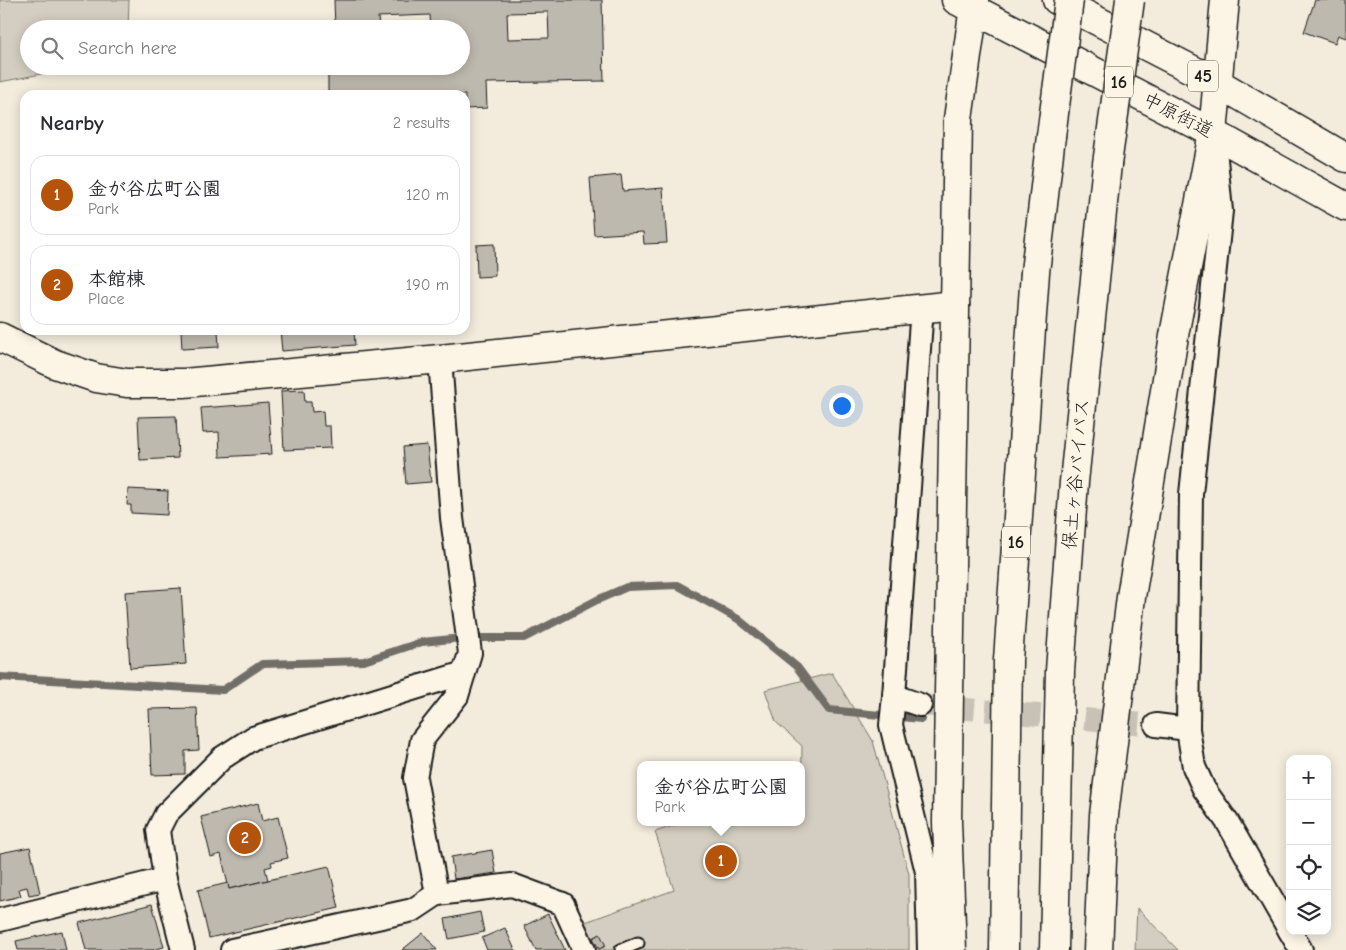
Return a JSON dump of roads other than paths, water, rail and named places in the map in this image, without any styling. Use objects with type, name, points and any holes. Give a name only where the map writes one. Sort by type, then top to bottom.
[{"type":"main road","name":"45","points":[[1057,0],[1218,83],[1346,158]]},
{"type":"main road","name":"16","points":[[1004,950],[1008,660],[1035,272],[1069,0]]},
{"type":"main road","name":"保土ヶ谷バイパス","points":[[1054,950],[1061,662],[1074,482],[1107,164],[1130,0]]},
{"type":"main road","points":[[1098,950],[1104,815],[1131,597],[1175,330],[1213,133],[1225,0]]},
{"type":"main road","points":[[952,950],[947,822],[958,119],[968,3]]},
{"type":"main road","name":"中原街道","points":[[968,3],[1213,133],[1346,207]]},
{"type":"main road","points":[[0,337],[55,364],[96,378],[152,384],[440,359],[955,304]]},
{"type":"street","points":[[1213,133],[1221,211],[1191,494],[1188,729],[1194,767],[1204,789],[1228,822],[1286,924]]},
{"type":"street","points":[[922,307],[891,725],[927,872],[929,950]]},
{"type":"street","points":[[437,894],[415,778],[422,740],[457,696],[467,663],[466,628],[452,518],[440,359]]},
{"type":"street","points":[[182,950],[165,879],[158,830],[166,814],[222,758],[254,738],[467,663]]},
{"type":"street","points":[[894,696],[920,705]]},
{"type":"street","points":[[1156,726],[1188,729]]},
{"type":"street","points":[[0,920],[165,879]]},
{"type":"street","points":[[232,950],[413,910],[437,894],[512,886],[563,904],[584,950]]},
{"type":"street","points":[[1292,935],[1301,950]]},
{"type":"lane","points":[[620,950],[638,943]]},
{"type":"waterway","points":[[0,677],[223,690],[262,664],[364,661],[422,642],[462,638],[524,638],[597,600],[627,587],[677,585],[738,619],[797,667],[829,710],[921,719]]},
{"type":"tunnel","points":[[920,705],[1156,725]]},
{"type":"place","name":"本館棟","points":[[245,838]]},
{"type":"place","name":"金が谷広町公園","points":[[721,861]]}]
